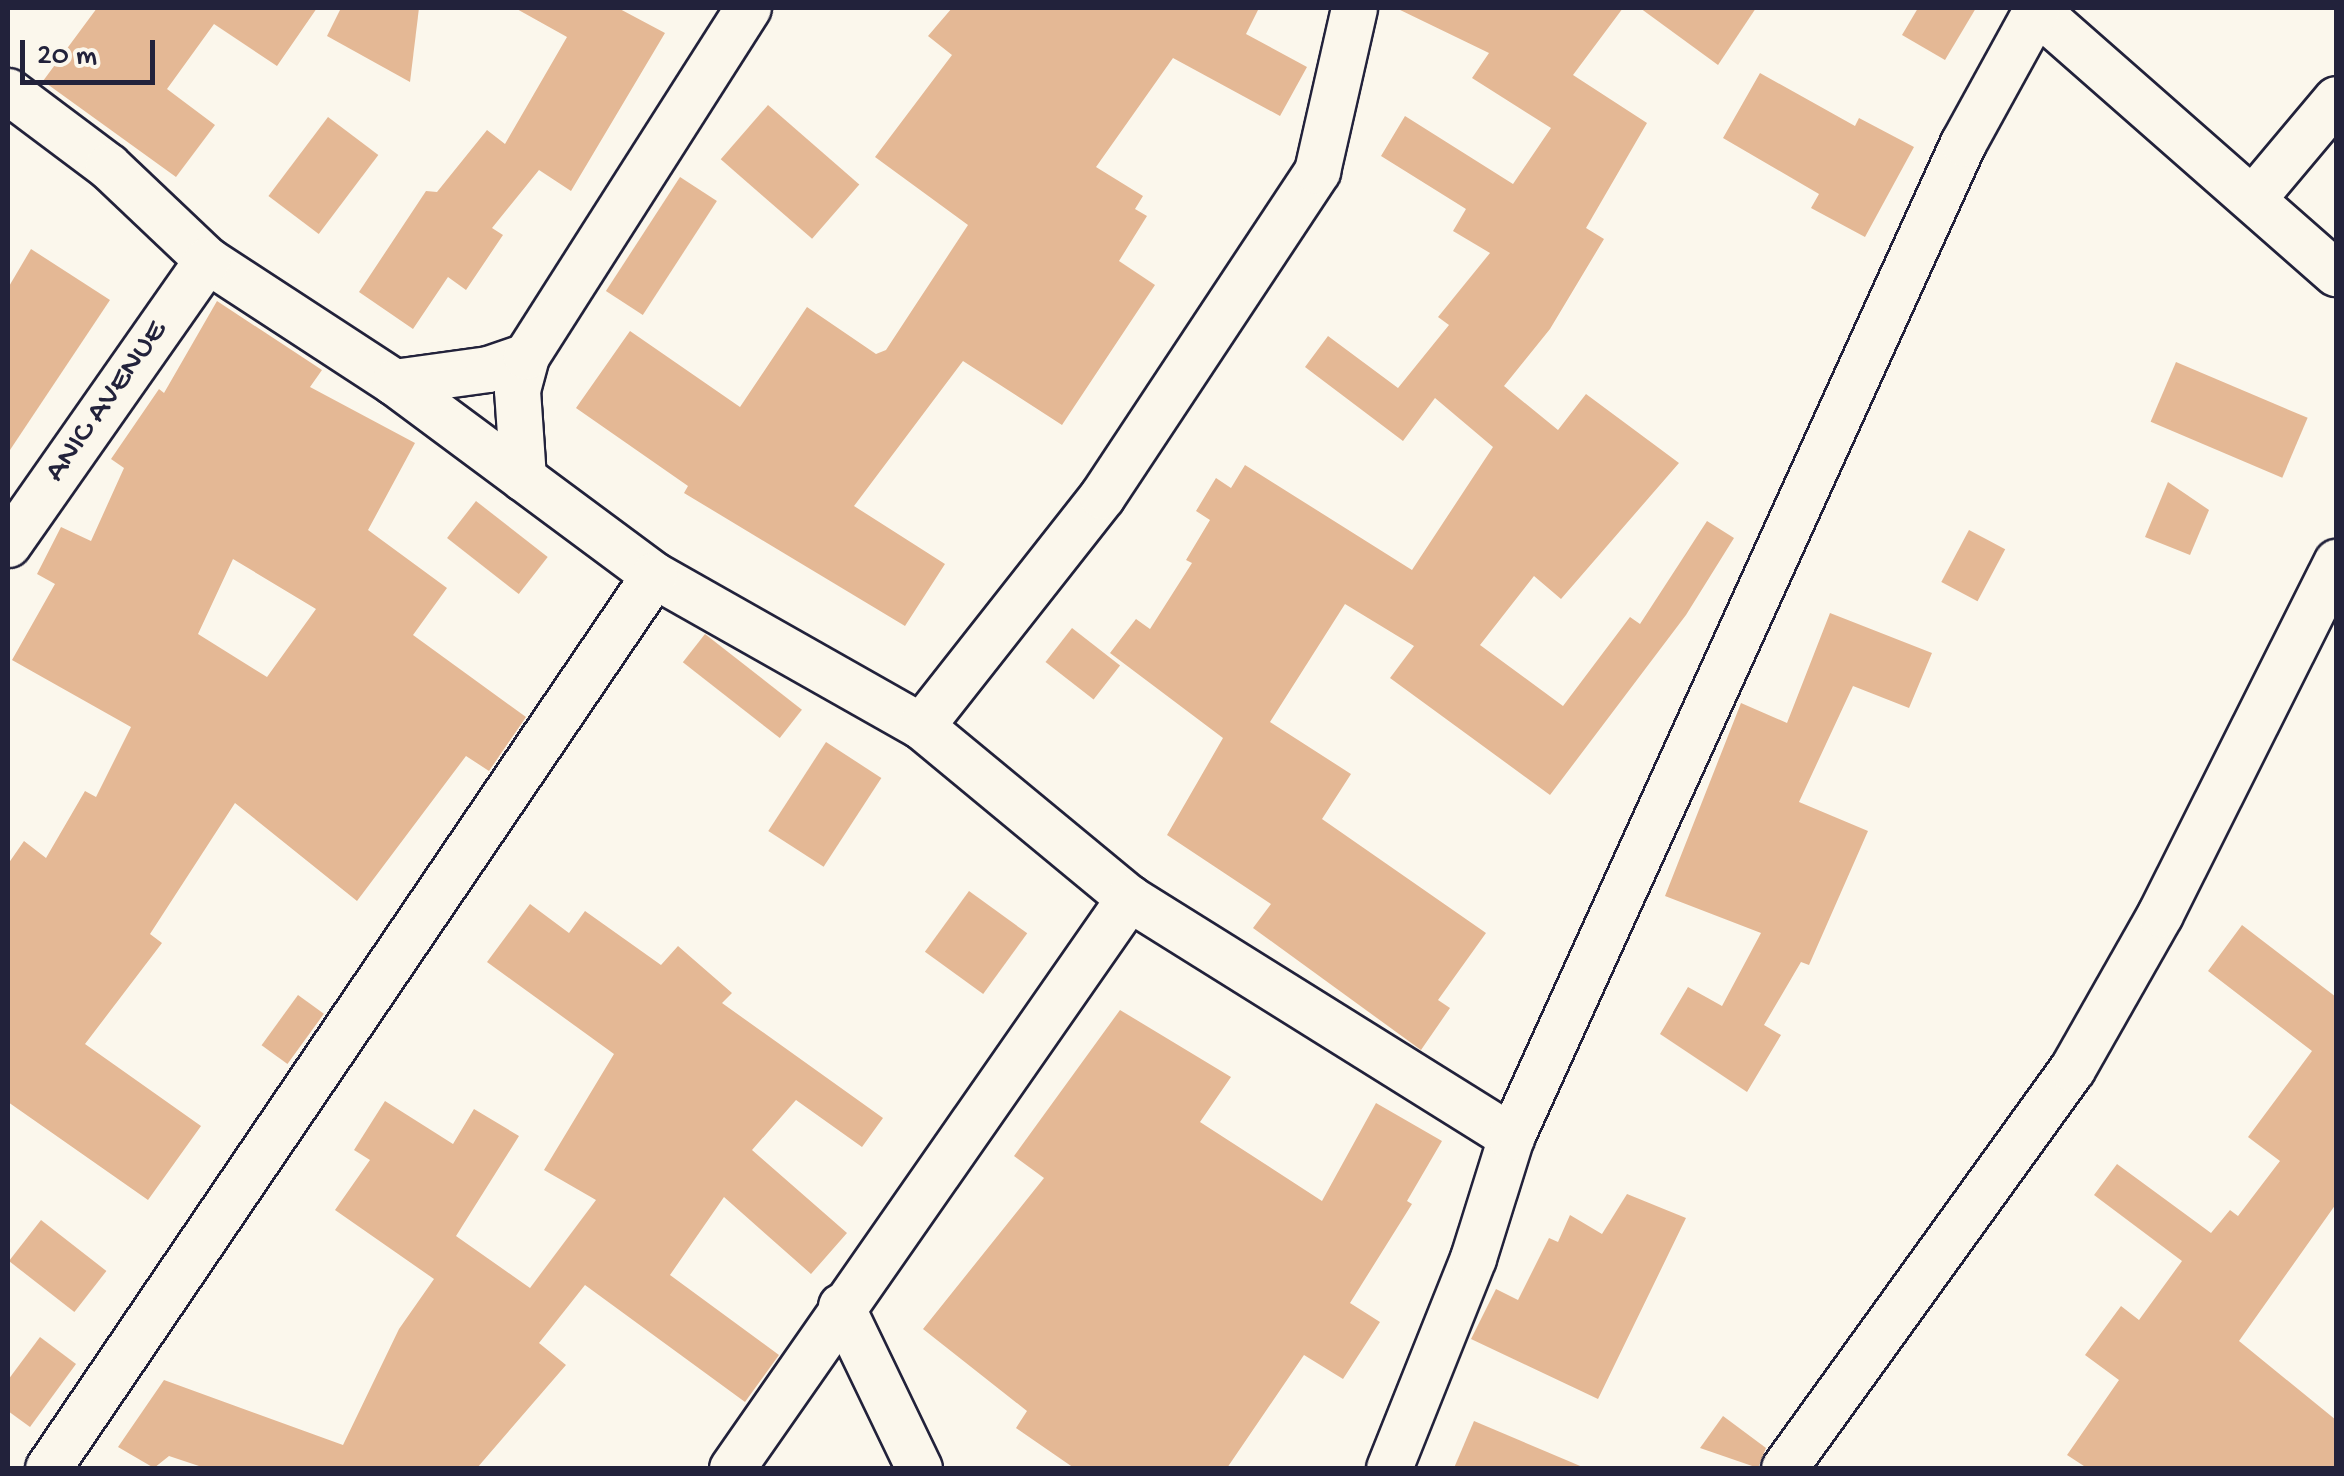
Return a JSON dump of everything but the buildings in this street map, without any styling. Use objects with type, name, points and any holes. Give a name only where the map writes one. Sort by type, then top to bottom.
[{"type":"street","points":[[522,478],[517,390],[526,356],[748,8]]},
{"type":"street","points":[[921,726],[1102,496],[1317,171],[1354,8]]},
{"type":"street","points":[[1389,1468],[1473,1258],[1511,1136],[1963,143],[2035,9],[2336,274]]},
{"type":"street","points":[[8,91],[108,166],[207,260],[394,382],[654,575],[921,726],[1129,898],[1511,1136]]},
{"type":"street","points":[[2253,198],[2336,99]]},
{"type":"street","name":"ANIC AVENUE","points":[[8,544],[207,260]]},
{"type":"street","points":[[394,382],[488,369],[526,356]]},
{"type":"street","points":[[1784,1468],[2072,1068],[2160,914],[2336,562]]},
{"type":"street","points":[[48,1468],[654,575]]},
{"type":"street","points":[[732,1468],[841,1306],[1129,898]]},
{"type":"street","points":[[841,1306],[919,1468]]}]
